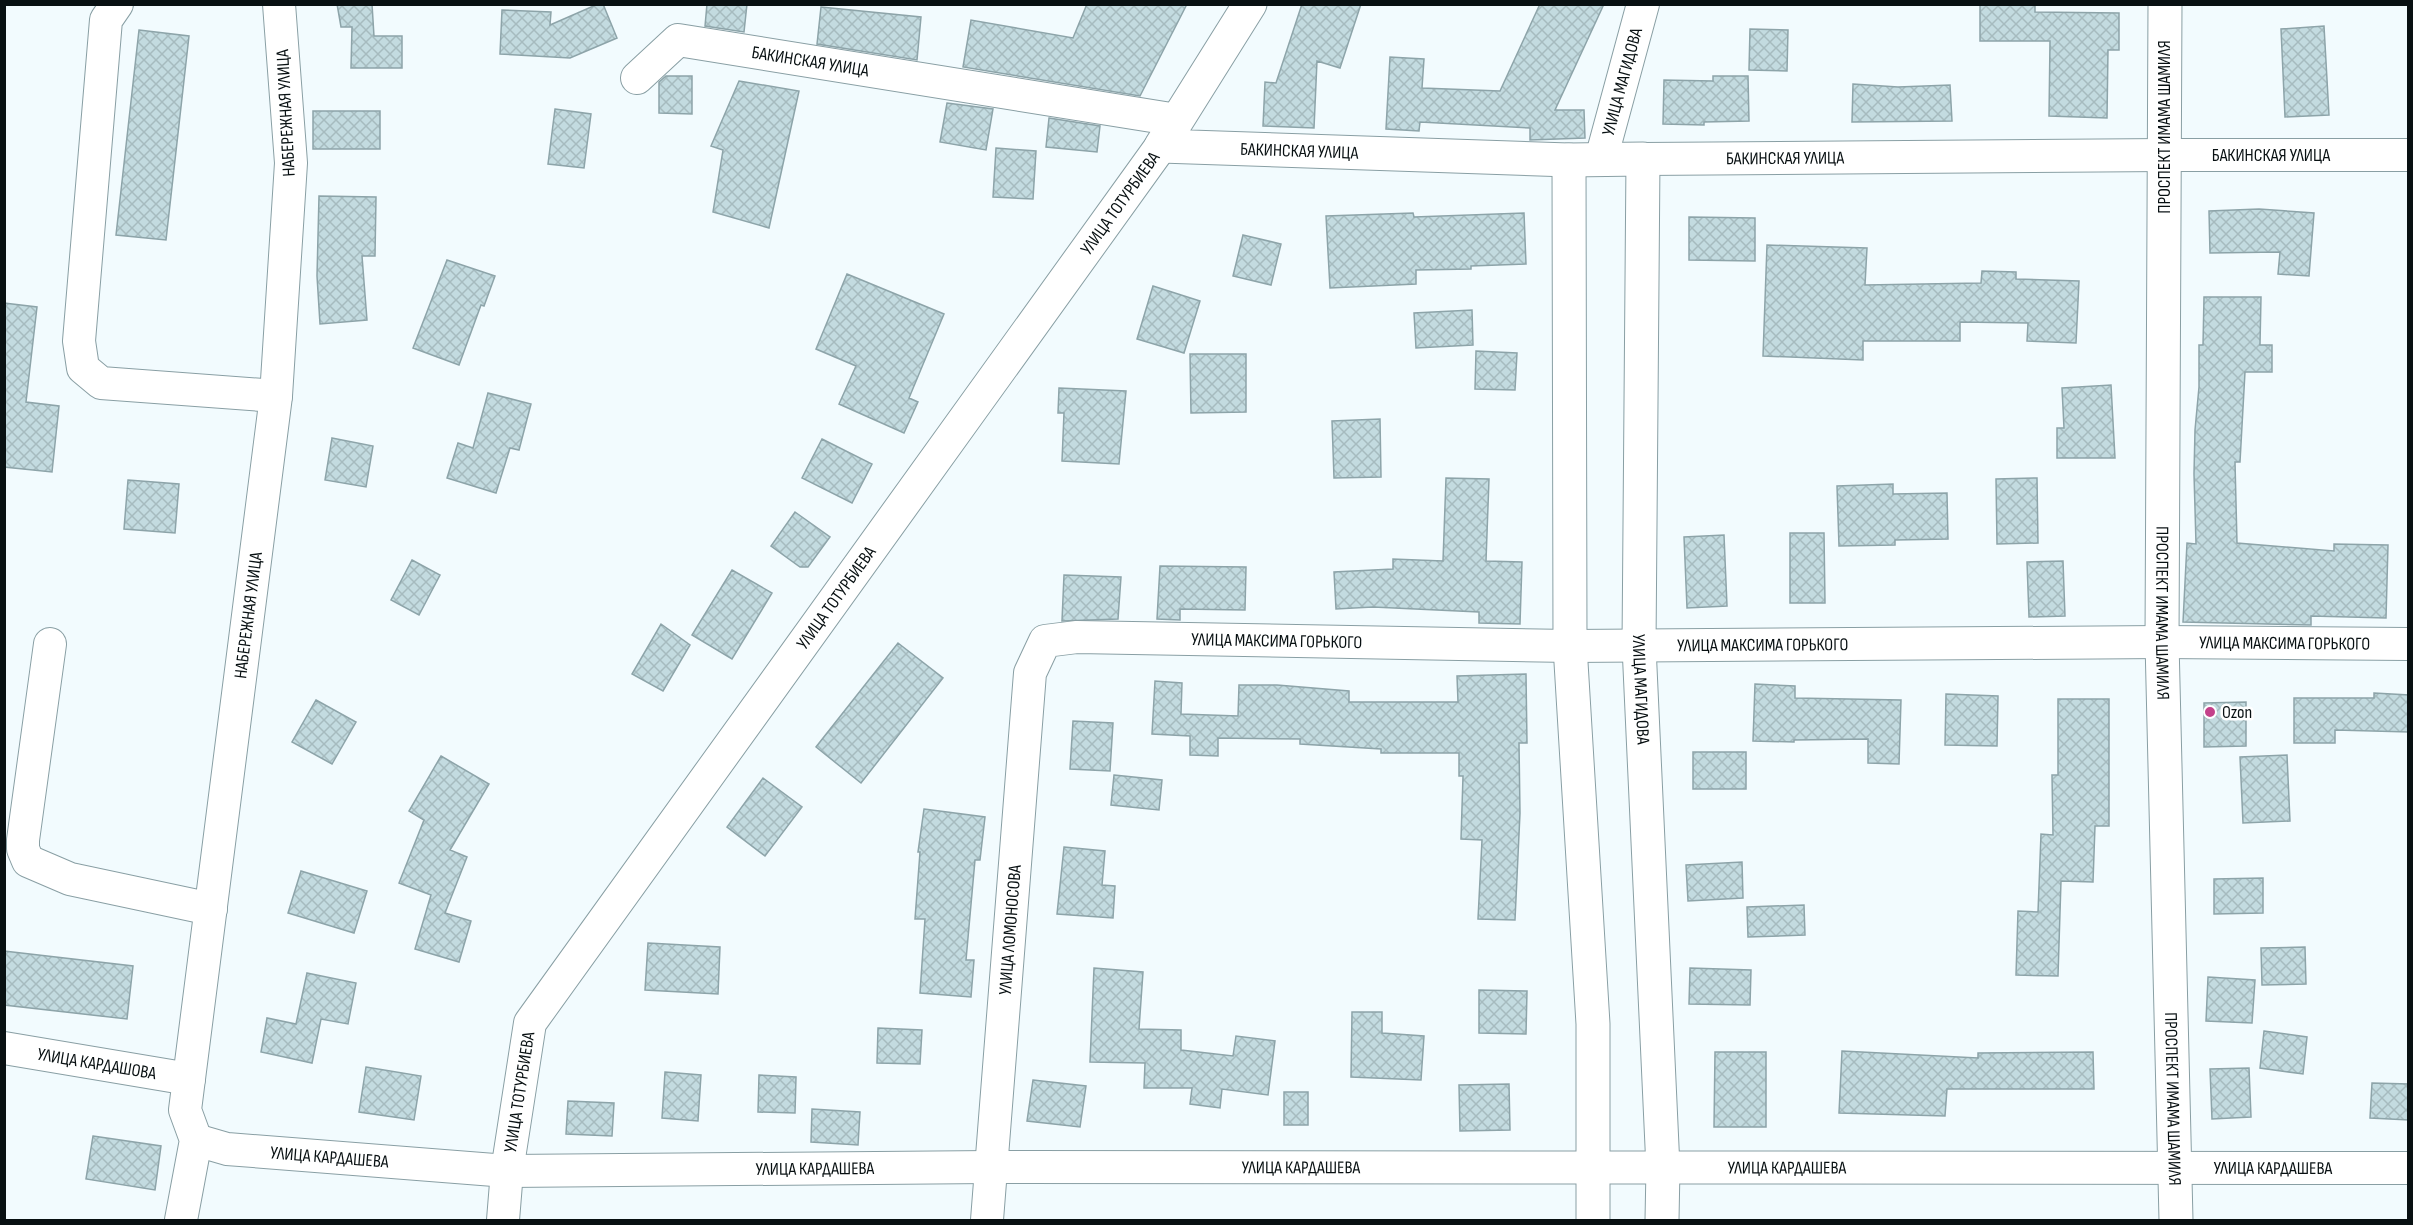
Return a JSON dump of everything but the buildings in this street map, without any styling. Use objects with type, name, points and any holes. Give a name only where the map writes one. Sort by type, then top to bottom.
[{"type":"main road","name":"УЛИЦА ТОТУРБИЕВА","points":[[1169,133],[1250,4]]},
{"type":"main road","name":"ПРОСПЕКТ ИМАМА ШАМИЛЯ","points":[[2165,4],[2162,642],[2177,1168],[2176,1221]]},
{"type":"main road","name":"БАКИНСКАЯ УЛИЦА","points":[[1169,133],[1569,160],[1643,159]]},
{"type":"main road","name":"УЛИЦА МАГИДОВА","points":[[1643,159],[1639,646],[1663,1168],[1662,1221]]},
{"type":"main road","points":[[1569,160],[1570,646],[1593,1024],[1593,1221]]},
{"type":"street","points":[[117,4],[106,20],[79,341],[83,368],[101,383],[276,396]]},
{"type":"street","name":"НАБЕРЕЖНАЯ УЛИЦА","points":[[196,1140],[185,1110],[276,396],[291,163],[279,4]]},
{"type":"street","name":"УЛИЦА МАГИДОВА","points":[[1601,159],[1643,4]]},
{"type":"street","name":"БАКИНСКАЯ УЛИЦА","points":[[637,78],[678,40],[1169,133]]},
{"type":"street","name":"УЛИЦА ТОТУРБИЕВА","points":[[503,1221],[507,1171],[530,1023],[1169,133]]},
{"type":"street","name":"БАКИНСКАЯ УЛИЦА","points":[[1643,159],[2164,154],[2409,155]]},
{"type":"street","name":"УЛИЦА МАКСИМА ГОРЬКОГО","points":[[1045,641],[1077,637],[1570,646],[2162,642],[2409,644]]},
{"type":"street","name":"УЛИЦА ЛОМОНОСОВА","points":[[987,1221],[1030,673],[1045,641]]},
{"type":"street","points":[[50,644],[14,829],[28,861],[70,879],[211,909]]},
{"type":"street","name":"УЛИЦА КАРДАШОВА","points":[[4,1048],[189,1079]]},
{"type":"street","points":[[181,1221],[196,1140]]},
{"type":"street","name":"УЛИЦА КАРДАШЕВА","points":[[196,1140],[227,1149],[507,1171],[990,1167],[2409,1167]]},
{"type":"place","name":"Ozon","points":[[2210,712]]}]
